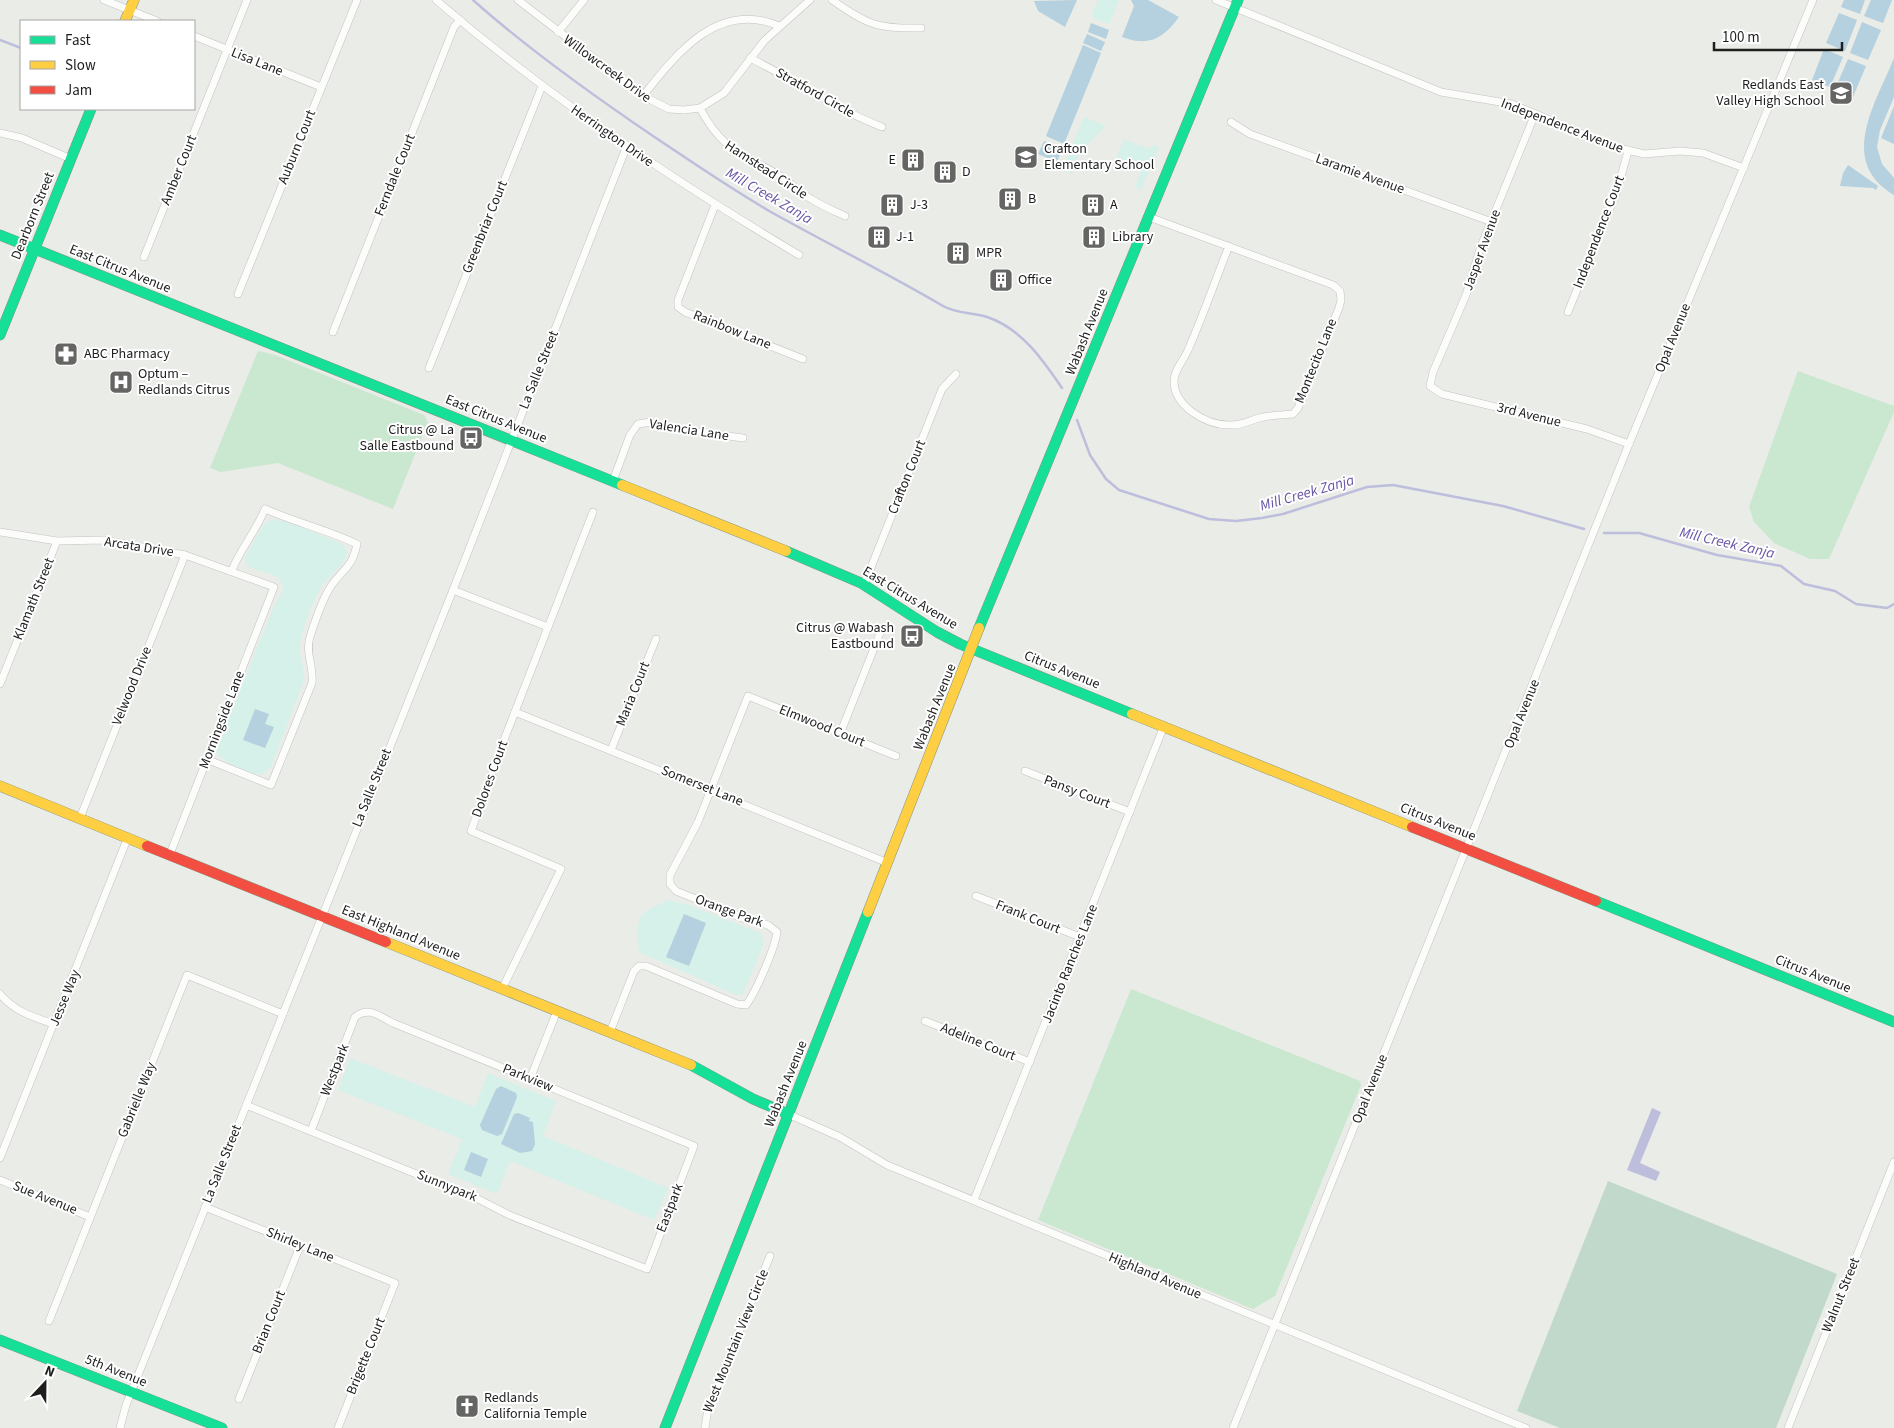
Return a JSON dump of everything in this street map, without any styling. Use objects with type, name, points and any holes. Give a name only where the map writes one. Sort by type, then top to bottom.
[{"type":"street","points":[[104,0],[155,20]]},
{"type":"street","points":[[125,20],[134,0]]},
{"type":"street","name":"Amber Court","points":[[144,257],[247,0]]},
{"type":"street","name":"Auburn Court","points":[[238,294],[357,0]]},
{"type":"street","name":"Herrington Drive","points":[[436,0],[542,86],[626,148],[799,256]]},
{"type":"street","name":"Willowcreek Drive","points":[[518,0],[642,96],[669,109],[684,110],[700,108],[724,93],[750,58],[779,26],[810,0]]},
{"type":"street","points":[[558,32],[584,0]]},
{"type":"street","points":[[832,0],[858,19],[876,26],[891,29],[921,28]]},
{"type":"street","name":"Independence Avenue","points":[[1216,0],[1236,4],[1441,92],[1501,102],[1628,151],[1644,154],[1680,151],[1703,153],[1744,168]]},
{"type":"street","name":"Opal Avenue","points":[[1233,1428],[1629,444],[1813,0]]},
{"type":"street","name":"Wabash Avenue","points":[[665,1428],[972,648],[1236,4]]},
{"type":"street","points":[[642,96],[672,60],[706,25],[718,18],[730,14],[756,14],[779,26]]},
{"type":"street","name":"Ferndale Court","points":[[333,332],[454,27],[460,20]]},
{"type":"street","name":"Lisa Lane","points":[[195,36],[321,87]]},
{"type":"street","name":"Stratford Circle","points":[[750,58],[791,78],[835,107],[882,127]]},
{"type":"street","name":"Greenbriar Court","points":[[429,368],[542,86]]},
{"type":"street","name":"Hamstead Circle","points":[[700,108],[709,126],[722,141],[736,152],[775,173],[810,199],[845,216]]},
{"type":"street","name":"Dearborn Street","points":[[0,335],[91,110]]},
{"type":"street","name":"Jasper Avenue","points":[[1430,386],[1433,372],[1466,295],[1481,246],[1535,114]]},
{"type":"street","name":"Laramie Avenue","points":[[1231,122],[1250,134],[1492,222]]},
{"type":"street","points":[[0,132],[22,138],[71,159]]},
{"type":"street","name":"La Salle Street","points":[[120,1428],[131,1392],[453,590],[626,148]]},
{"type":"street","name":"Independence Court","points":[[1568,312],[1615,197],[1628,151]]},
{"type":"street","name":"Rainbow Lane","points":[[715,205],[678,300],[678,307],[685,312],[803,359]]},
{"type":"street","name":"Montecito Lane","points":[[1149,217],[1229,246],[1333,285],[1340,291],[1341,300],[1298,408],[1293,414],[1271,416],[1242,425],[1228,426],[1204,420],[1183,403],[1176,393],[1174,379],[1229,246]]},
{"type":"street","name":"East Citrus Avenue","points":[[0,235],[864,584],[895,603],[935,632],[972,648]]},
{"type":"street","name":"Crafton Court","points":[[864,584],[942,389],[956,374]]},
{"type":"street","name":"3rd Avenue","points":[[1430,386],[1442,394],[1587,429],[1629,444]]},
{"type":"street","name":"Valencia Lane","points":[[613,482],[630,435],[638,424],[651,422],[671,428],[743,438]]},
{"type":"street","points":[[206,760],[271,785],[312,683],[313,674],[308,648],[310,638],[330,588],[347,570],[355,556],[357,544],[303,521],[286,518],[265,509],[256,529],[239,554],[232,570]]},
{"type":"street","name":"Dolores Court","points":[[502,989],[561,869],[471,831],[593,512]]},
{"type":"street","name":"Arcata Drive","points":[[0,532],[57,542],[104,540],[185,554],[274,586]]},
{"type":"street","name":"Klamath Street","points":[[0,684],[57,542]]},
{"type":"street","name":"Velwood Drive","points":[[80,818],[185,554]]},
{"type":"street","name":"Morningside Lane","points":[[170,854],[274,586]]},
{"type":"street","points":[[453,590],[548,627]]},
{"type":"street","points":[[840,734],[880,633]]},
{"type":"street","name":"Maria Court","points":[[611,750],[656,639]]},
{"type":"street","name":"Citrus Avenue","points":[[972,648],[1894,1022]]},
{"type":"street","name":"Elmwood Court","points":[[711,790],[748,696],[896,756]]},
{"type":"street","name":"Somerset Lane","points":[[515,712],[888,863]]},
{"type":"street","name":"Jacinto Ranches Lane","points":[[974,1200],[1164,726]]},
{"type":"street","name":"Pansy Court","points":[[1024,771],[1130,812]]},
{"type":"street","name":"East Highland Avenue","points":[[0,786],[692,1066],[753,1099],[788,1114]]},
{"type":"street","name":"Orange Park","points":[[610,1032],[634,971],[639,966],[646,966],[737,1004],[746,1005],[752,997],[776,942],[776,932],[768,925],[745,919],[676,891],[670,884],[670,875],[698,822],[711,790]]},
{"type":"street","name":"Jesse Way","points":[[0,1158],[128,837]]},
{"type":"street","name":"Frank Court","points":[[976,896],[1080,937]]},
{"type":"street","name":"Gabrielle Way","points":[[50,1321],[187,975],[283,1014]]},
{"type":"street","points":[[0,994],[9,1004],[23,1014],[54,1024]]},
{"type":"street","name":"Parkview","points":[[362,1012],[370,1011],[393,1023],[694,1146]]},
{"type":"street","points":[[530,1079],[557,1011]]},
{"type":"street","name":"Westpark","points":[[311,1131],[355,1017],[362,1012]]},
{"type":"street","name":"Adeline Court","points":[[925,1021],[1030,1062]]},
{"type":"street","name":"Sunnypark","points":[[246,1105],[478,1199],[509,1215],[647,1270]]},
{"type":"street","name":"Highland Avenue","points":[[788,1114],[840,1137],[887,1165],[1526,1428]]},
{"type":"street","name":"Eastpark","points":[[647,1270],[694,1146]]},
{"type":"street","name":"Walnut Street","points":[[1788,1428],[1894,1162]]},
{"type":"street","name":"Sue Avenue","points":[[0,1180],[90,1217]]},
{"type":"street","name":"Shirley Lane","points":[[205,1207],[395,1283]]},
{"type":"street","name":"Brian Court","points":[[239,1399],[300,1246]]},
{"type":"street","name":"West Mountain View Circle","points":[[704,1428],[708,1408],[770,1256]]},
{"type":"street","name":"Brigette Court","points":[[338,1428],[395,1283]]},
{"type":"street","name":"5th Avenue","points":[[0,1340],[222,1428]]},
{"type":"green space","points":[[258,351],[275,355],[424,415],[428,422],[393,509],[278,463],[221,472],[210,468]]},
{"type":"green space","points":[[1798,371],[1894,406],[1894,412],[1829,559],[1810,559],[1774,543],[1754,522],[1749,507]]},
{"type":"green space","points":[[1131,989],[1360,1081],[1361,1085],[1275,1296],[1253,1309],[1038,1220]]},
{"type":"green space","points":[[1608,1181],[1837,1274],[1776,1428],[1560,1428],[1517,1411]]},
{"type":"shaded area","points":[[1077,0],[1065,27],[1038,11],[1034,1]]},
{"type":"shaded area","points":[[1098,0],[1119,0],[1109,24],[1091,17]]},
{"type":"shaded area","points":[[1131,0],[1148,0],[1179,17],[1167,31],[1154,39],[1140,41],[1122,37],[1134,6]]},
{"type":"shaded area","points":[[1844,0],[1865,0],[1860,14],[1841,7]]},
{"type":"shaded area","points":[[1871,0],[1892,0],[1883,23],[1864,16]]},
{"type":"shaded area","points":[[1839,13],[1857,20],[1845,51],[1826,43]]},
{"type":"shaded area","points":[[1862,22],[1881,30],[1868,60],[1850,53]]},
{"type":"shaded area","points":[[1091,23],[1109,30],[1106,39],[1088,32]]},
{"type":"shaded area","points":[[1087,34],[1105,42],[1101,51],[1083,43]]},
{"type":"shaded area","points":[[1083,45],[1101,53],[1064,144],[1046,136]]},
{"type":"shaded area","points":[[1824,49],[1843,57],[1830,87],[1812,80]]},
{"type":"shaded area","points":[[1894,58],[1894,97],[1880,130],[1877,147],[1882,164],[1894,178],[1894,195],[1877,181],[1867,166],[1864,149],[1871,112]]},
{"type":"shaded area","points":[[1848,59],[1866,66],[1853,97],[1835,89]]},
{"type":"shaded area","points":[[1894,106],[1894,144],[1881,138]]},
{"type":"shaded area","points":[[1084,117],[1106,126],[1080,152],[1072,174],[1062,168],[1070,149],[1078,151],[1071,148]]},
{"type":"shaded area","points":[[1124,139],[1150,149],[1153,145],[1159,147],[1141,190],[1135,187],[1142,169],[1116,158]]},
{"type":"shaded area","points":[[1044,141],[1062,149],[1057,162],[1038,154]]},
{"type":"shaded area","points":[[1848,165],[1878,186],[1876,190],[1873,188],[1840,186],[1843,173]]},
{"type":"shaded area","points":[[274,519],[299,526],[342,544],[346,549],[346,555],[340,566],[321,587],[307,618],[300,643],[304,681],[271,766],[262,775],[242,769],[228,762],[218,754],[216,749],[275,604],[283,591],[279,579],[246,564],[245,557],[265,523]]},
{"type":"shaded area","points":[[255,709],[269,714],[265,724],[274,727],[265,748],[243,740]]},
{"type":"shaded area","points":[[669,900],[689,905],[760,933],[764,943],[743,994],[736,995],[639,952],[638,924],[640,918],[650,909]]},
{"type":"shaded area","points":[[684,914],[706,923],[689,966],[666,957]]},
{"type":"shaded area","points":[[350,1058],[475,1107],[488,1073],[556,1101],[543,1136],[668,1188],[654,1220],[510,1161],[497,1194],[448,1174],[462,1139],[338,1090]]},
{"type":"shaded area","points":[[501,1086],[516,1093],[517,1097],[502,1134],[497,1136],[482,1130],[480,1125],[496,1089]]},
{"type":"shaded area","points":[[1652,1108],[1661,1112],[1640,1163],[1660,1172],[1656,1181],[1627,1170]]},
{"type":"shaded area","points":[[518,1113],[530,1118],[529,1121],[533,1122],[535,1144],[532,1151],[520,1153],[501,1144],[514,1114]]},
{"type":"shaded area","points":[[471,1152],[488,1159],[481,1177],[464,1170]]},
{"type":"waterway","name":"Mill Creek Zanja","points":[[473,0],[538,54],[584,88],[726,185],[792,224],[943,306],[987,317],[1010,329],[1021,337],[1039,356],[1062,388]]},
{"type":"waterway","points":[[0,40],[20,48]]},
{"type":"waterway","name":"Mill Creek Zanja","points":[[1077,420],[1090,455],[1106,479],[1119,490],[1209,519],[1236,521],[1262,518],[1283,514],[1367,487],[1393,485],[1503,506],[1584,529]]},
{"type":"waterway","name":"Mill Creek Zanja","points":[[1604,533],[1639,533],[1717,555],[1781,566],[1804,584],[1835,591],[1856,604],[1887,608],[1894,604]]},
{"type":"traffic: fast","points":[[979,628],[1238,0]]},
{"type":"traffic: fast","points":[[0,335],[91,110]]},
{"type":"traffic: fast","points":[[0,235],[622,485]]},
{"type":"traffic: fast","points":[[786,551],[861,583],[937,632],[960,644],[1132,714]]},
{"type":"traffic: fast","points":[[1596,901],[1894,1022]]},
{"type":"traffic: fast","points":[[665,1428],[868,912]]},
{"type":"traffic: fast","points":[[691,1065],[753,1099],[788,1114]]},
{"type":"traffic: fast","points":[[0,1340],[222,1428]]},
{"type":"traffic: slow","points":[[125,20],[134,0]]},
{"type":"traffic: slow","points":[[622,485],[786,551]]},
{"type":"traffic: slow","points":[[868,912],[979,628]]},
{"type":"traffic: slow","points":[[1132,714],[1412,827]]},
{"type":"traffic: slow","points":[[0,786],[147,846]]},
{"type":"traffic: slow","points":[[386,942],[691,1065]]},
{"type":"traffic: jam","points":[[1412,827],[1596,901]]},
{"type":"traffic: jam","points":[[147,846],[386,942]]},
{"type":"place","name":"Redlands East Valley High School","points":[[1841,93]]},
{"type":"place","name":"Crafton Elementary School","points":[[1026,157]]},
{"type":"place","name":"E","points":[[913,160]]},
{"type":"place","name":"D","points":[[945,172]]},
{"type":"place","name":"B","points":[[1010,199]]},
{"type":"place","name":"J-3","points":[[892,205]]},
{"type":"place","name":"A","points":[[1093,205]]},
{"type":"place","name":"J-1","points":[[879,237]]},
{"type":"place","name":"Library","points":[[1094,237]]},
{"type":"place","name":"MPR","points":[[958,253]]},
{"type":"place","name":"Office","points":[[1001,280]]},
{"type":"place","name":"ABC Pharmacy","points":[[66,354]]},
{"type":"place","name":"Optum – Redlands Citrus","points":[[121,382]]},
{"type":"place","name":"Citrus @ La Salle Eastbound","points":[[471,438]]},
{"type":"place","name":"Citrus @ Wabash Eastbound","points":[[912,636]]},
{"type":"place","name":"Redlands California Temple","points":[[467,1406]]}]
